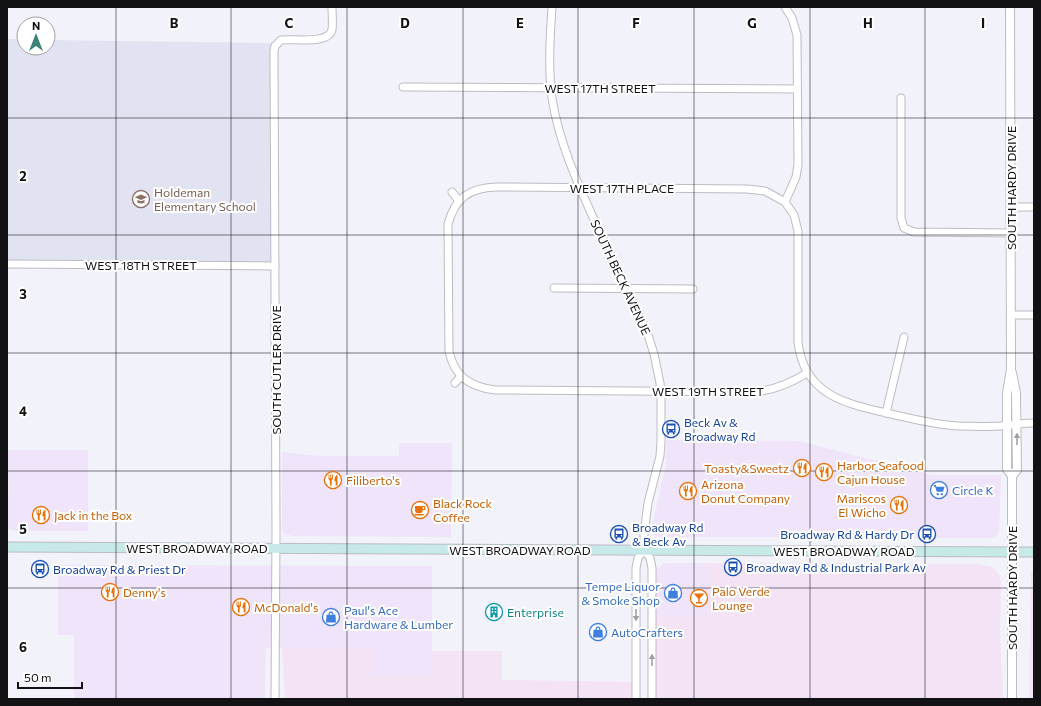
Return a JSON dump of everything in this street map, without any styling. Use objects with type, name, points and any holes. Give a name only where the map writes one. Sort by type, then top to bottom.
[{"type":"main road","name":"WEST BROADWAY ROAD","points":[[7,547],[1034,552]]},
{"type":"street","name":"SOUTH CUTLER DRIVE","points":[[275,699],[276,548],[274,56],[278,42],[286,39],[321,39],[328,36],[332,30],[332,7]]},
{"type":"street","name":"SOUTH BECK AVENUE","points":[[552,7],[549,50],[551,88],[561,138],[579,188],[627,289],[652,347],[657,368],[660,391],[660,456],[648,503],[644,534],[644,550]]},
{"type":"street","points":[[786,7],[794,24],[797,35],[797,171],[794,183],[785,202],[794,215],[798,230],[798,342],[801,357],[808,373],[823,391],[837,399],[886,413],[939,424],[958,426],[1034,423]]},
{"type":"street","name":"SOUTH HARDY DRIVE","points":[[1010,7],[1011,369],[1007,393],[1007,469],[1012,476]]},
{"type":"street","name":"WEST 17TH STREET","points":[[403,87],[797,89]]},
{"type":"street","points":[[901,98],[901,218],[904,228],[914,232],[1011,233]]},
{"type":"street","name":"WEST 17TH PLACE","points":[[459,201],[471,192],[488,187],[756,190],[773,194],[785,202]]},
{"type":"street","points":[[452,192],[459,201]]},
{"type":"street","name":"WEST 19TH STREET","points":[[459,201],[454,207],[450,216],[448,233],[448,345],[450,358],[453,365],[462,376],[476,386],[495,390],[763,392],[784,386],[808,373]]},
{"type":"street","points":[[1011,207],[1034,207]]},
{"type":"street","name":"WEST 18TH STREET","points":[[7,264],[275,266]]},
{"type":"street","points":[[554,288],[693,289]]},
{"type":"street","points":[[1011,315],[1034,315]]},
{"type":"street","points":[[886,413],[904,337]]},
{"type":"street","name":"SOUTH HARDY DRIVE","points":[[1011,369],[1016,393],[1016,470],[1012,476],[1011,552],[1012,699]]},
{"type":"street","points":[[455,384],[462,376]]},
{"type":"street","points":[[636,699],[636,568],[638,558],[644,550],[650,558],[652,568],[652,699]]},
{"type":"shaded area","name":"Holdeman Elementary School","points":[[7,39],[16,39],[16,56],[56,56],[56,40],[278,43],[275,46],[275,266],[7,264]]},
{"type":"shaded area","points":[[666,440],[799,441],[932,475],[1001,475],[999,532],[992,538],[655,536],[652,531],[652,526],[666,465]]},
{"type":"shaded area","points":[[399,443],[452,443],[451,537],[293,536],[284,534],[282,530],[282,452],[320,456],[399,456]]},
{"type":"shaded area","points":[[7,450],[88,450],[88,531],[17,531],[8,529],[7,501],[9,491]]},
{"type":"shaded area","points":[[665,563],[708,563],[708,617],[656,616],[655,574],[657,569]]},
{"type":"shaded area","points":[[708,563],[977,564],[993,567],[999,575],[1001,581],[1000,633],[1003,699],[656,699],[656,616],[708,616]]},
{"type":"shaded area","points":[[58,565],[432,566],[432,676],[373,676],[373,648],[266,648],[265,699],[74,699],[74,635],[58,635]]},
{"type":"shaded area","points":[[1031,571],[1034,571],[1034,699],[1029,699]]},
{"type":"shaded area","points":[[282,648],[373,648],[374,676],[432,676],[432,651],[502,651],[502,680],[633,682],[633,699],[285,699]]},
{"type":"place","name":"Holdeman Elementary School","points":[[141,199]]},
{"type":"place","name":"Beck Av & Broadway Rd","points":[[671,429]]},
{"type":"place","name":"Toasty&Sweetz","points":[[802,468]]},
{"type":"place","name":"Harbor Seafood Cajun House","points":[[824,472]]},
{"type":"place","name":"Filiberto's","points":[[333,480]]},
{"type":"place","name":"Circle K","points":[[939,490]]},
{"type":"place","name":"Arizona Donut Company","points":[[688,491]]},
{"type":"place","name":"Mariscos El Wicho","points":[[899,505]]},
{"type":"place","name":"Black Rock Coffee","points":[[420,510]]},
{"type":"place","name":"Jack in the Box","points":[[41,515]]},
{"type":"place","name":"Broadway Rd & Beck Av","points":[[619,534]]},
{"type":"place","name":"Broadway Rd & Hardy Dr","points":[[927,534]]},
{"type":"place","name":"Broadway Rd & Industrial Park Av","points":[[733,567]]},
{"type":"place","name":"Broadway Rd & Priest Dr","points":[[40,569]]},
{"type":"place","name":"Denny's","points":[[110,592]]},
{"type":"place","name":"Tempe Liquor & Smoke Shop","points":[[673,593]]},
{"type":"place","name":"Palo Verde Lounge","points":[[699,598]]},
{"type":"place","name":"McDonald's","points":[[241,607]]},
{"type":"place","name":"Enterprise","points":[[494,612]]},
{"type":"place","name":"Paul's Ace Hardware & Lumber","points":[[331,617]]},
{"type":"place","name":"AutoCrafters","points":[[598,632]]}]
